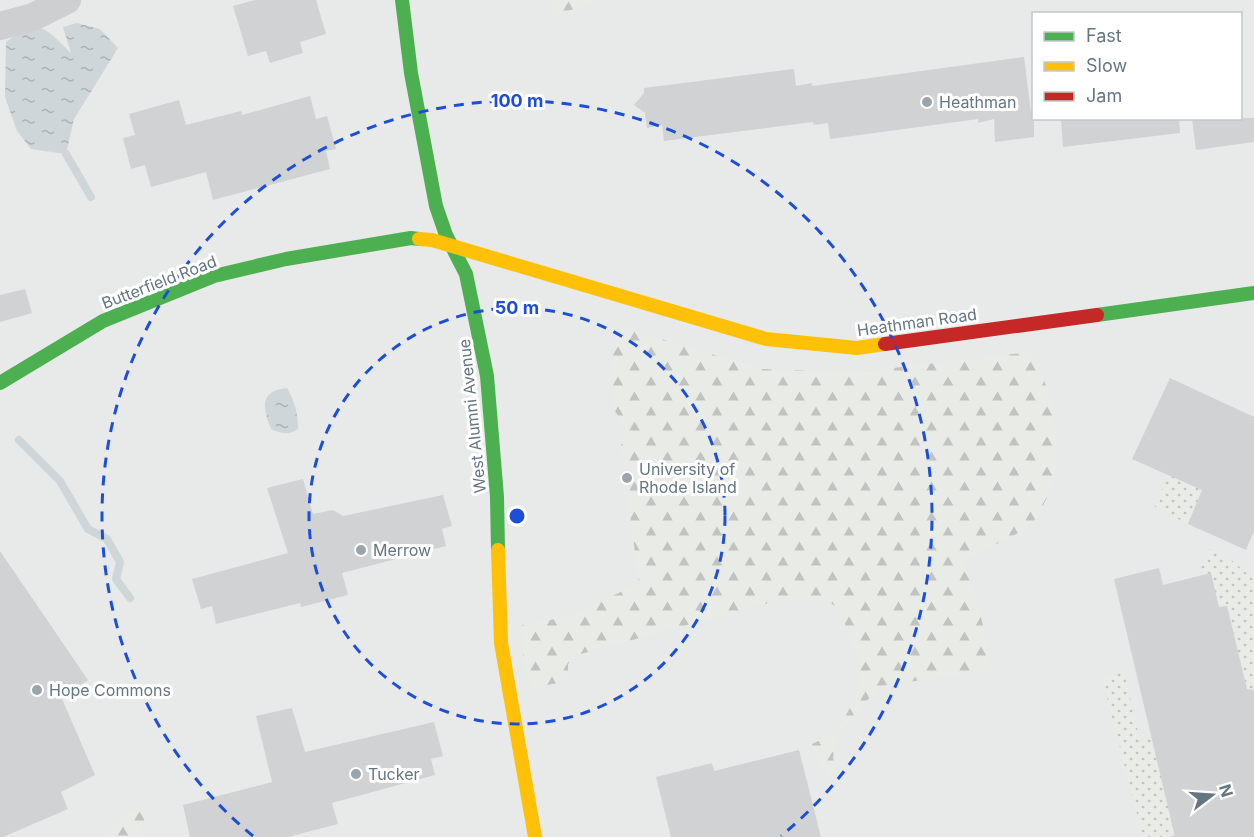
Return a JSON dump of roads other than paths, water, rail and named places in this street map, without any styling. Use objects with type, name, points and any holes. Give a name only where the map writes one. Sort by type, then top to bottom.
[{"type":"street","points":[[0,26],[33,17],[67,0]]},
{"type":"street","name":"West Alumni Avenue","points":[[402,0],[411,73],[438,214],[466,274],[487,376],[497,497],[501,644],[535,837]]},
{"type":"street","name":"Butterfield Road","points":[[0,383],[103,321],[214,276],[286,259],[411,238],[432,240],[451,246]]},
{"type":"street","name":"Heathman Road","points":[[451,246],[766,339],[838,347],[857,348],[1254,293]]},
{"type":"water","points":[[77,23],[100,29],[118,48],[74,119],[66,154],[31,149],[17,131],[5,97],[6,42],[26,29],[41,28],[55,37],[71,53],[63,27]]},
{"type":"water","points":[[287,388],[296,408],[298,429],[291,433],[271,429],[265,407],[268,396]]},
{"type":"waterway","points":[[66,154],[91,197]]},
{"type":"waterway","points":[[19,440],[60,481],[88,529],[107,539],[120,562],[116,579],[130,598]]},
{"type":"place","name":"Heathman","points":[[927,102]]},
{"type":"place","name":"University of Rhode Island","points":[[627,478]]},
{"type":"place","name":"Merrow","points":[[361,550]]},
{"type":"place","name":"Hope Commons","points":[[37,690]]},
{"type":"place","name":"Tucker","points":[[356,774]]}]
